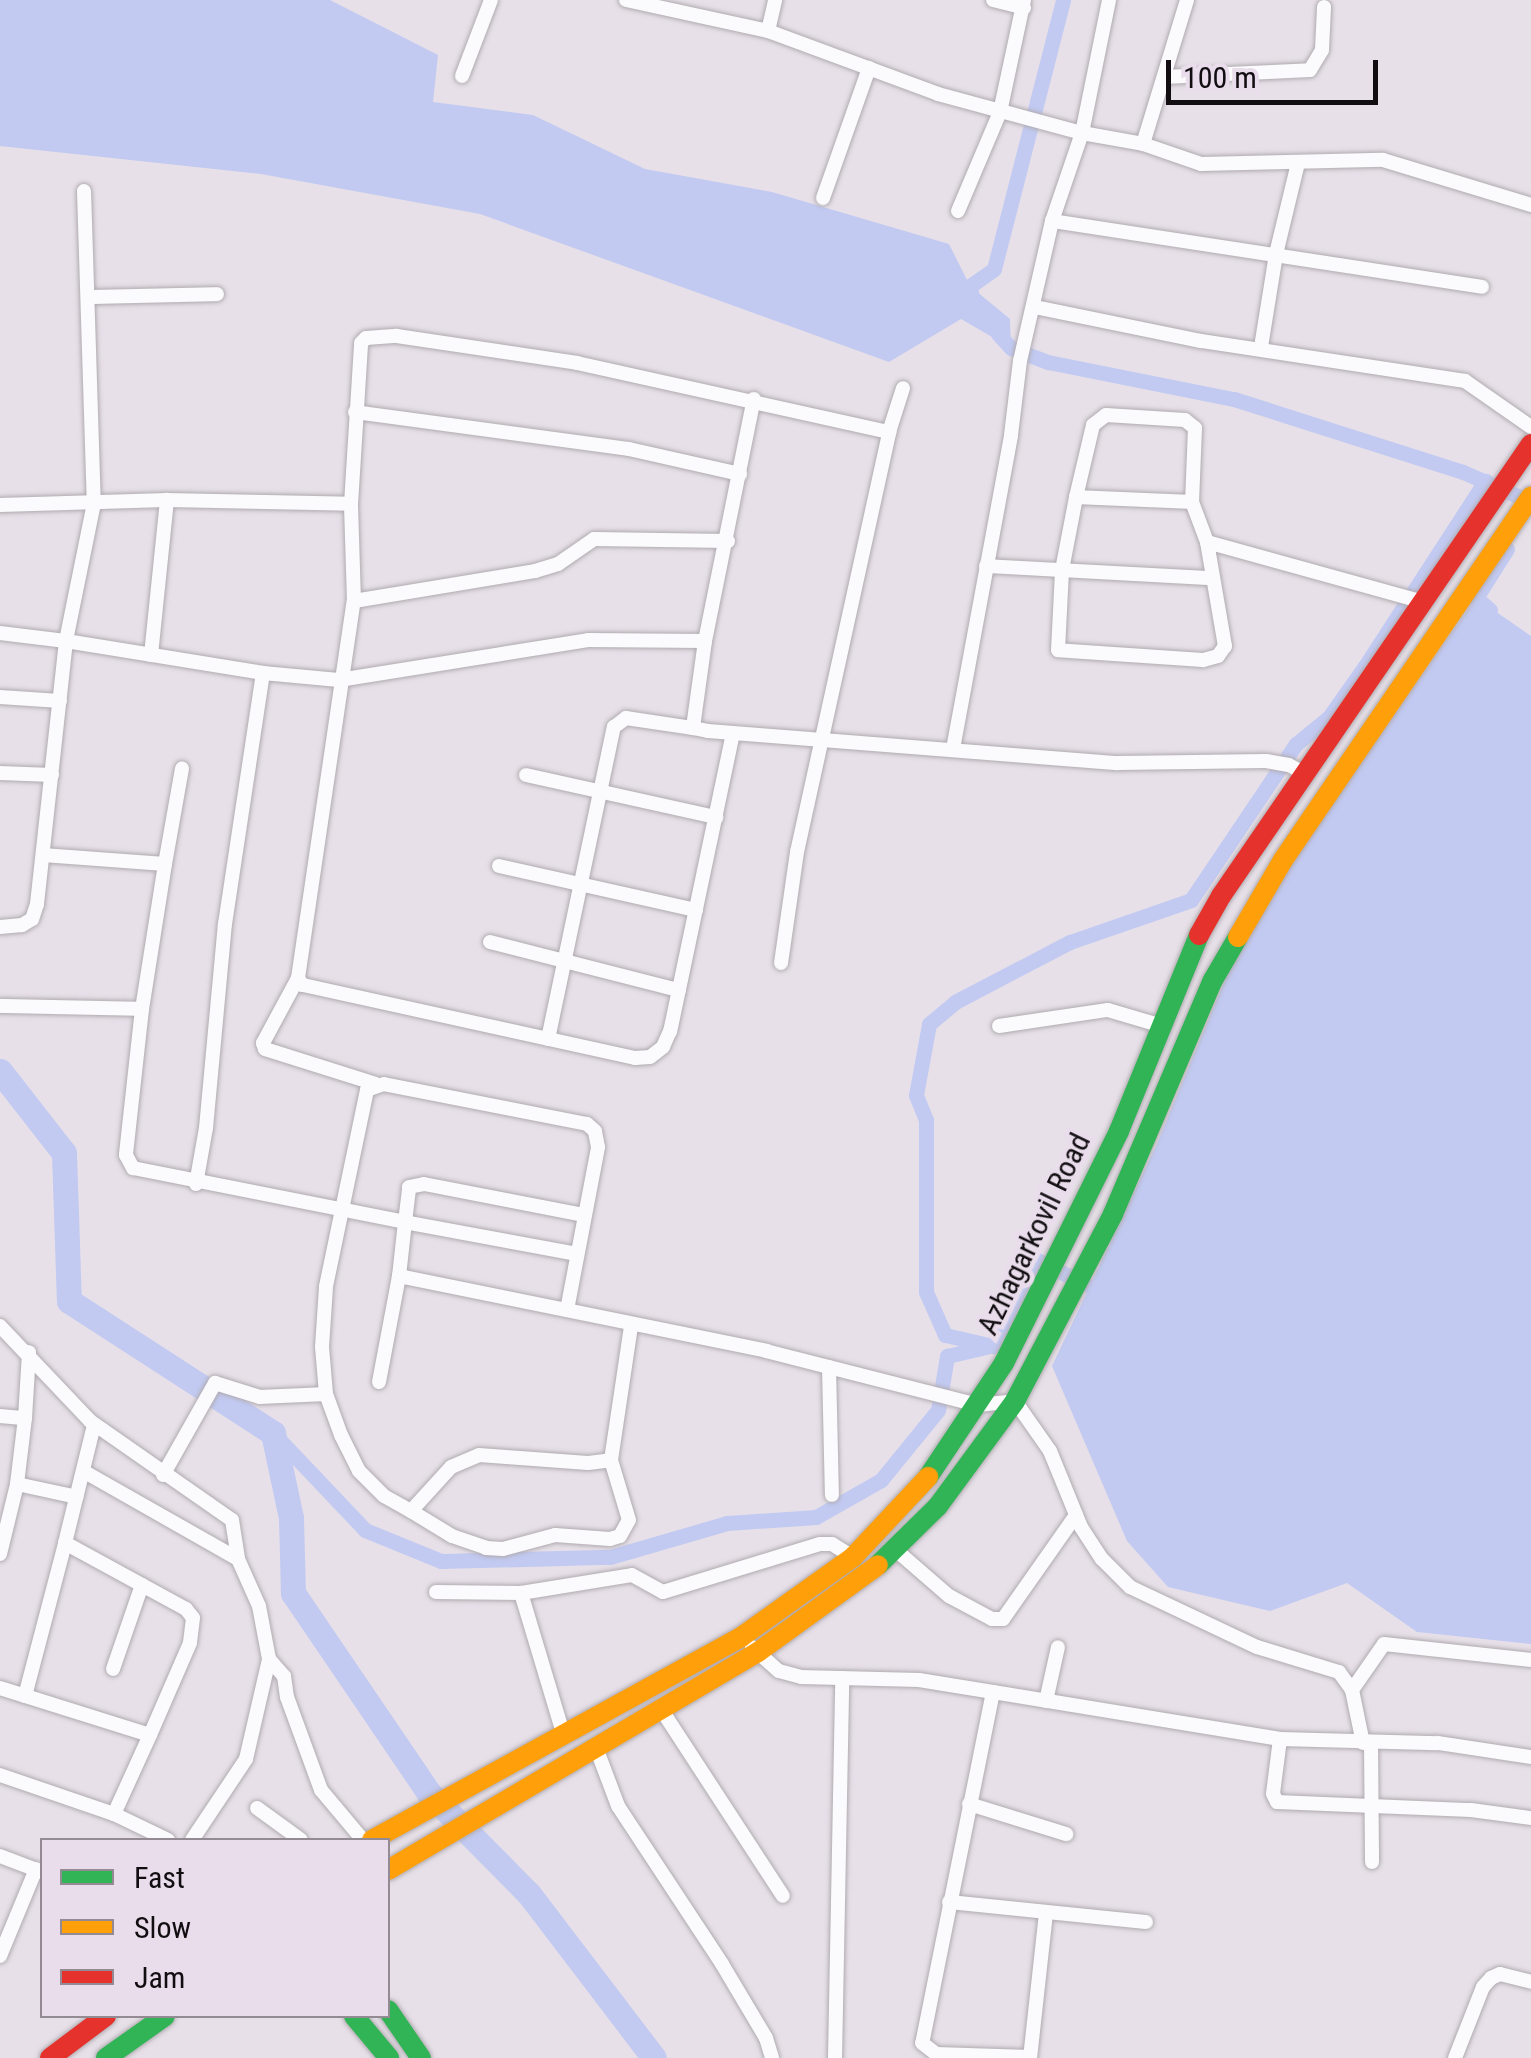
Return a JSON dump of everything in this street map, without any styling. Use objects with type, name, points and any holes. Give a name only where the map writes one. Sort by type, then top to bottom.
[{"type":"main road","name":"Azhagarkovil Road","points":[[379,1837],[741,1637],[852,1557],[909,1501],[1004,1362],[1119,1131],[1160,1025],[1220,896],[1298,770],[1531,444]]},
{"type":"main road","name":"Azhagarkovil Road","points":[[390,1869],[488,1813],[594,1745],[758,1652],[897,1550],[979,1454],[1015,1401],[1112,1214],[1213,980],[1282,860],[1527,503]]},
{"type":"main road","points":[[390,2013],[421,2058]]},
{"type":"main road","points":[[50,2058],[103,2018]]},
{"type":"main road","points":[[106,2058],[162,2018]]},
{"type":"main road","points":[[356,2018],[388,2058]]},
{"type":"street","points":[[462,76],[491,0]]},
{"type":"street","points":[[626,0],[768,31],[1000,112],[1143,144],[1201,164],[1394,162],[1531,204]]},
{"type":"street","points":[[768,31],[775,0]]},
{"type":"street","points":[[958,211],[1000,112],[1024,4],[993,0]]},
{"type":"street","points":[[952,749],[1012,435],[1020,360],[1052,220],[1082,133],[1109,0]]},
{"type":"street","points":[[1143,144],[1186,0]]},
{"type":"street","points":[[1164,76],[1310,70],[1322,50],[1324,6]]},
{"type":"street","points":[[823,198],[869,68]]},
{"type":"street","points":[[1262,347],[1276,254],[1298,164]]},
{"type":"street","points":[[0,927],[22,925],[32,918],[43,855],[66,641],[94,504],[84,191]]},
{"type":"street","points":[[1052,220],[1482,288]]},
{"type":"street","points":[[88,297],[217,294]]},
{"type":"street","points":[[1035,307],[1201,340],[1465,381],[1531,426]]},
{"type":"street","points":[[567,1310],[598,1147],[595,1130],[587,1124],[376,1084],[265,1049],[264,1043],[298,978],[339,680],[354,601],[351,504],[357,351],[366,338],[381,336],[577,363],[754,399],[889,432]]},
{"type":"street","points":[[781,963],[797,852],[889,432],[904,388]]},
{"type":"street","points":[[694,728],[705,642],[754,399]]},
{"type":"street","points":[[354,412],[629,449],[740,474]]},
{"type":"street","points":[[1106,415],[1191,423],[1197,435],[1192,502],[1206,542],[1224,646],[1218,656],[1203,660],[1071,654],[1058,650],[1062,570],[1094,424],[1106,415]]},
{"type":"street","points":[[1076,497],[1192,502]]},
{"type":"street","points":[[151,655],[167,500]]},
{"type":"street","points":[[0,505],[167,500],[351,504]]},
{"type":"street","points":[[354,601],[535,571],[558,564],[594,539],[728,541]]},
{"type":"street","points":[[1206,542],[1418,600]]},
{"type":"street","points":[[986,566],[1210,578]]},
{"type":"street","points":[[0,633],[263,674],[339,680],[588,640],[705,642]]},
{"type":"street","points":[[196,1184],[206,1128],[226,924],[263,674]]},
{"type":"street","points":[[0,697],[60,701]]},
{"type":"street","points":[[548,1039],[618,719],[733,734],[1118,763],[1266,761],[1298,770]]},
{"type":"street","points":[[298,978],[302,985],[317,991],[635,1058],[650,1057],[664,1046],[670,1031],[733,734]]},
{"type":"street","points":[[182,769],[142,1009],[128,1162],[147,1174],[577,1254]]},
{"type":"street","points":[[0,774],[52,775]]},
{"type":"street","points":[[526,775],[716,817]]},
{"type":"street","points":[[43,855],[166,864]]},
{"type":"street","points":[[499,866],[696,910]]},
{"type":"street","points":[[490,942],[679,990]]},
{"type":"street","points":[[0,1006],[142,1009]]},
{"type":"street","points":[[998,1026],[1108,1010],[1160,1025]]},
{"type":"street","points":[[376,1084],[362,1096],[326,1286],[326,1394],[359,1470],[384,1496],[452,1536],[486,1548],[503,1549],[555,1535],[610,1539],[620,1536],[629,1520],[611,1460],[631,1326]]},
{"type":"street","points":[[379,1382],[399,1276],[409,1186],[414,1182],[583,1215]]},
{"type":"street","points":[[399,1276],[829,1367],[978,1405],[1015,1401],[1050,1451],[1076,1514],[1102,1560],[1130,1588],[1257,1648],[1332,1667],[1352,1690],[1367,1744],[1372,1862]]},
{"type":"street","points":[[0,1326],[29,1352],[94,1425],[232,1520],[238,1560],[259,1606],[269,1660],[246,1760],[193,1838]]},
{"type":"street","points":[[0,1554],[17,1484],[29,1352]]},
{"type":"street","points":[[829,1367],[832,1496]]},
{"type":"street","points":[[163,1474],[209,1388],[223,1383],[274,1398],[326,1394]]},
{"type":"street","points":[[0,1416],[25,1418]]},
{"type":"street","points":[[25,1696],[94,1425]]},
{"type":"street","points":[[410,1511],[451,1467],[466,1457],[611,1460]]},
{"type":"street","points":[[83,1471],[238,1560]]},
{"type":"street","points":[[17,1484],[76,1497]]},
{"type":"street","points":[[897,1550],[949,1596],[992,1619],[1003,1619],[1076,1514]]},
{"type":"street","points":[[66,1543],[186,1609],[194,1628],[165,1708],[114,1814]]},
{"type":"street","points":[[436,1592],[521,1593],[632,1576],[656,1591],[678,1590],[826,1543],[852,1557]]},
{"type":"street","points":[[114,1668],[142,1585]]},
{"type":"street","points":[[521,1593],[563,1733]]},
{"type":"street","points":[[741,1637],[779,1671],[919,1680],[1280,1739],[1438,1744],[1531,1758]]},
{"type":"street","points":[[1352,1690],[1384,1644],[1531,1660]]},
{"type":"street","points":[[1046,1701],[1058,1646]]},
{"type":"street","points":[[269,1660],[284,1676],[287,1697],[321,1790],[361,1838]]},
{"type":"street","points":[[835,2058],[842,1678]]},
{"type":"street","points":[[0,1688],[150,1735]]},
{"type":"street","points":[[993,1692],[922,2043],[936,2054],[1030,2058],[1046,1912]]},
{"type":"street","points":[[661,1708],[783,1896]]},
{"type":"street","points":[[1280,1739],[1273,1794],[1277,1802],[1372,1804],[1531,1818]]},
{"type":"street","points":[[594,1745],[618,1806],[722,1964],[766,2038],[772,2058]]},
{"type":"street","points":[[0,1776],[114,1814],[164,1838]]},
{"type":"street","points":[[969,1804],[1066,1834]]},
{"type":"street","points":[[257,1808],[298,1838]]},
{"type":"street","points":[[0,1856],[39,1871],[0,1956]]},
{"type":"street","points":[[949,1902],[1146,1922]]},
{"type":"street","points":[[1455,2058],[1482,1988],[1491,1978],[1500,1974],[1531,1982]]},
{"type":"water","points":[[0,0],[330,0],[438,55],[433,102],[533,115],[645,169],[772,192],[949,244],[970,286],[1010,319],[1011,348],[961,319],[889,362],[480,214],[261,174],[0,146]]},
{"type":"water","points":[[1476,598],[1531,636],[1531,1644],[1417,1632],[1347,1583],[1270,1611],[1168,1587],[1127,1541],[1052,1366],[1156,1146],[1228,973],[1285,871]]},
{"type":"waterway","points":[[973,305],[970,286],[994,269],[1063,0]]},
{"type":"waterway","points":[[998,334],[1011,348],[1048,362],[1234,399],[1463,472],[1531,502]]},
{"type":"waterway","points":[[1087,1285],[1035,1259],[993,1346],[945,1335],[926,1292],[926,1120],[916,1095],[929,1024],[955,1002],[1070,942],[1191,900],[1296,744],[1329,717],[1365,666],[1485,481]]},
{"type":"waterway","points":[[1490,610],[1476,598],[1507,549]]},
{"type":"waterway","points":[[0,1071],[64,1153],[69,1301],[273,1433],[291,1518],[293,1593],[429,1793],[529,1894],[654,2058]]},
{"type":"waterway","points":[[273,1433],[365,1530],[441,1561],[610,1557],[727,1523],[816,1517],[881,1480],[938,1410],[947,1356],[986,1347]]},
{"type":"traffic: fast","points":[[928,1477],[1004,1363],[1119,1131],[1199,935]]},
{"type":"traffic: fast","points":[[878,1565],[938,1506],[1015,1401],[1113,1214],[1213,980],[1238,937]]},
{"type":"traffic: fast","points":[[390,2013],[421,2058]]},
{"type":"traffic: fast","points":[[106,2058],[162,2018]]},
{"type":"traffic: fast","points":[[356,2018],[389,2058]]},
{"type":"traffic: slow","points":[[1238,937],[1283,860],[1531,497]]},
{"type":"traffic: slow","points":[[376,1838],[741,1637],[853,1557],[928,1477]]},
{"type":"traffic: slow","points":[[390,1869],[758,1652],[878,1565]]},
{"type":"traffic: jam","points":[[1199,935],[1221,896],[1531,444]]},
{"type":"traffic: jam","points":[[50,2058],[103,2018]]}]
